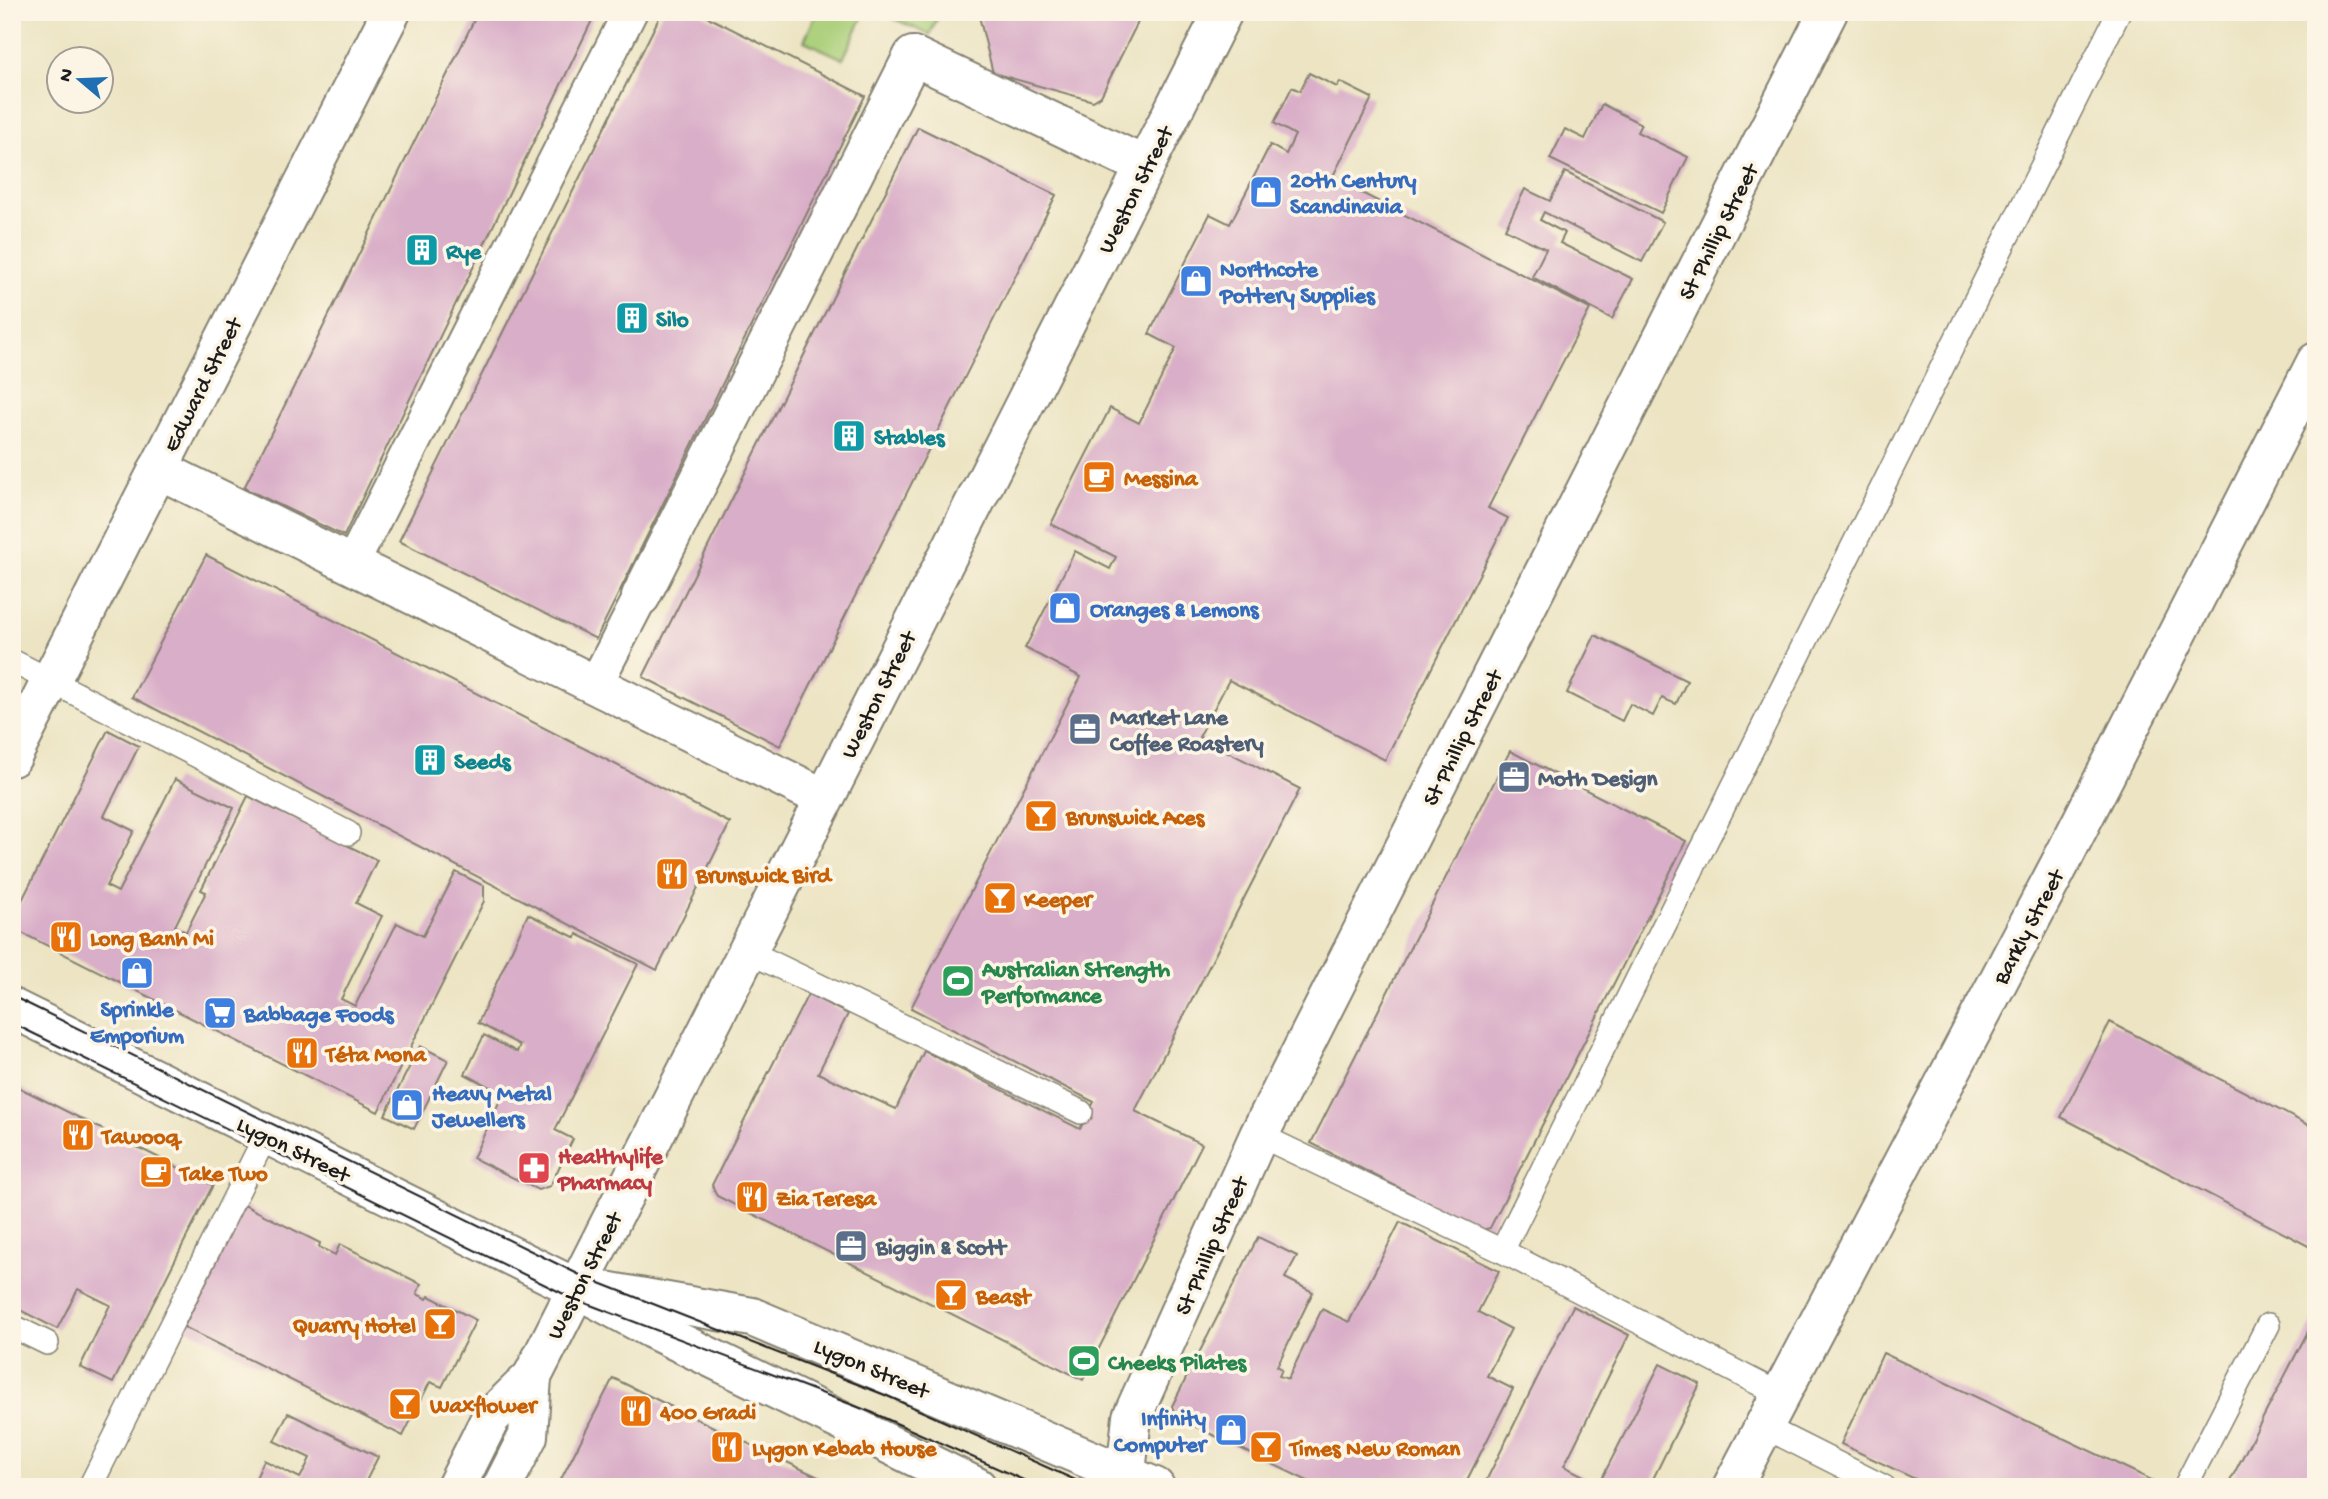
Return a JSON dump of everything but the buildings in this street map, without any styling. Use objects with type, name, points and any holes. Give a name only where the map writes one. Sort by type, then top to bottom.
[{"type":"street","name":"Edward Street","points":[[12,757],[391,12]]},
{"type":"street","points":[[352,564],[630,12]]},
{"type":"street","name":"Weston Street","points":[[456,1487],[491,1416],[532,1377],[1223,12]]},
{"type":"street","name":"St Phillip Street","points":[[1141,1480],[1132,1417],[1259,1136],[1828,12]]},
{"type":"street","points":[[595,685],[913,56],[1145,166]]},
{"type":"street","name":"Barkly Street","points":[[1732,1487],[2055,872],[2316,362]]},
{"type":"street","points":[[158,469],[824,798]]},
{"type":"street","name":"Lygon Street","points":[[12,1008],[576,1288],[652,1329],[977,1487]]},
{"type":"street","name":"Lygon Street","points":[[576,1288],[621,1292],[752,1317],[1141,1480]]},
{"type":"street","name":"Weston Street","points":[[502,1487],[528,1436],[532,1377]]},
{"type":"lane","points":[[1502,1251],[2119,12]]},
{"type":"lane","points":[[12,661],[348,834]]},
{"type":"lane","points":[[747,951],[1080,1112]]},
{"type":"lane","points":[[90,1487],[266,1135]]},
{"type":"lane","points":[[1259,1136],[1502,1251],[1771,1410],[1884,1487]]},
{"type":"lane","points":[[2185,1487],[2268,1325]]},
{"type":"lane","points":[[12,1326],[47,1343]]},
{"type":"green space","points":[[817,12],[865,12],[843,59],[804,41]]},
{"type":"green space","points":[[879,12],[940,12],[930,35]]},
{"type":"tram line","points":[[12,996],[582,1276],[885,1395],[1091,1487]]},
{"type":"tram line","points":[[12,1023],[572,1298],[871,1412],[1039,1487]]},
{"type":"place","name":"20th Century Scandinavia","points":[[1266,192]]},
{"type":"place","name":"Rye","points":[[422,250]]},
{"type":"place","name":"Northcote Pottery Supplies","points":[[1196,281]]},
{"type":"place","name":"Silo","points":[[632,318]]},
{"type":"place","name":"Stables","points":[[849,436]]},
{"type":"place","name":"Messina","points":[[1099,477]]},
{"type":"place","name":"Oranges & Lemons","points":[[1065,608]]},
{"type":"place","name":"Market Lane Coffee Roastery","points":[[1085,729]]},
{"type":"place","name":"Seeds","points":[[430,760]]},
{"type":"place","name":"Moth Design","points":[[1514,777]]},
{"type":"place","name":"Brunswick Aces","points":[[1041,816]]},
{"type":"place","name":"Brunswick Bird","points":[[672,874]]},
{"type":"place","name":"Keeper","points":[[1000,898]]},
{"type":"place","name":"Long Banh Mi","points":[[66,937]]},
{"type":"place","name":"Sprinkle Emporium","points":[[137,973]]},
{"type":"place","name":"Australian Strength Performance","points":[[958,981]]},
{"type":"place","name":"Babbage Foods","points":[[220,1013]]},
{"type":"place","name":"Téta Mona","points":[[302,1053]]},
{"type":"place","name":"Heavy Metal Jewellers","points":[[407,1105]]},
{"type":"place","name":"Tawooq","points":[[78,1135]]},
{"type":"place","name":"Healthylife Pharmacy","points":[[534,1168]]},
{"type":"place","name":"Take Two","points":[[156,1172]]},
{"type":"place","name":"Zia Teresa","points":[[752,1197]]},
{"type":"place","name":"Biggin & Scott","points":[[851,1246]]},
{"type":"place","name":"Beast","points":[[951,1295]]},
{"type":"place","name":"Quarry Hotel","points":[[440,1324]]},
{"type":"place","name":"Cheeks Pilates","points":[[1084,1361]]},
{"type":"place","name":"Waxflower","points":[[405,1404]]},
{"type":"place","name":"400 Gradi","points":[[636,1411]]},
{"type":"place","name":"Infinity Computer","points":[[1231,1430]]},
{"type":"place","name":"Lygon Kebab House","points":[[727,1447]]},
{"type":"place","name":"Times New Roman","points":[[1266,1447]]}]
